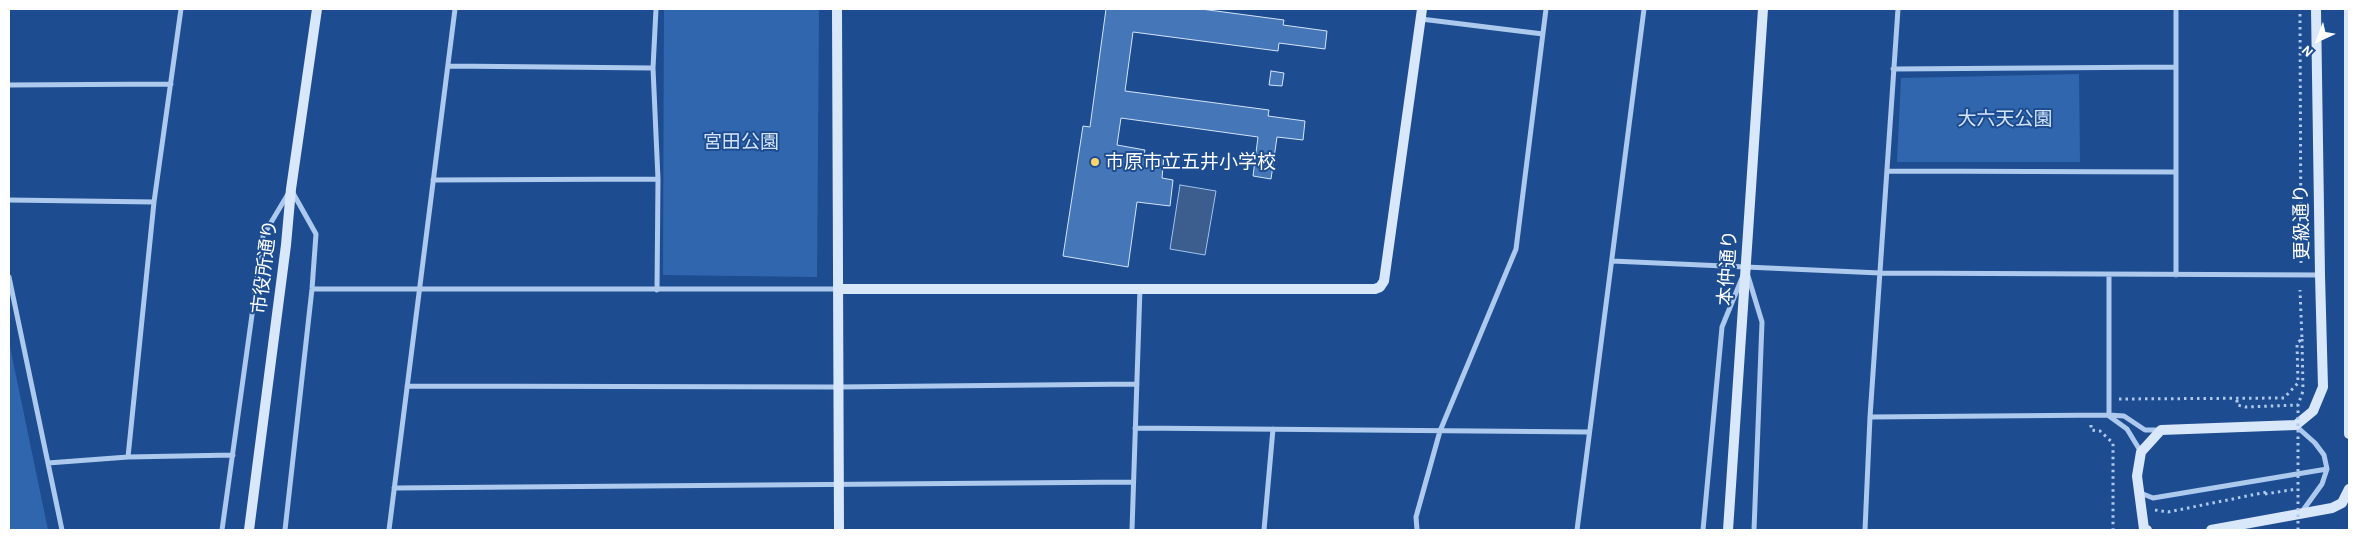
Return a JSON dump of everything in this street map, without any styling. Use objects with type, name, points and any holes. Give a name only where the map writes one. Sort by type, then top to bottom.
[{"type":"street","points":[[128,458],[154,202],[181,9]]},
{"type":"street","name":"市役所通り","points":[[249,530],[286,245],[291,189],[317,9]]},
{"type":"street","points":[[389,530],[455,9]]},
{"type":"street","points":[[656,9],[653,68],[658,179],[657,290]]},
{"type":"street","points":[[837,9],[839,530]]},
{"type":"street","points":[[1417,530],[1416,517],[1440,431],[1516,249],[1546,9]]},
{"type":"street","points":[[1577,530],[1644,9]]},
{"type":"street","name":"本仲通り","points":[[1728,530],[1763,9]]},
{"type":"street","points":[[1865,530],[1870,417],[1898,9]]},
{"type":"street","points":[[2176,9],[2176,275]]},
{"type":"street","name":"更級通り","points":[[2296,425],[2313,411],[2324,387],[2320,275],[2316,9]]},
{"type":"street","points":[[2349,9],[2349,434]]},
{"type":"street","points":[[312,288],[419,290],[1380,288],[1384,281],[1421,14],[1543,34]]},
{"type":"street","points":[[448,66],[653,68]]},
{"type":"street","points":[[1893,69],[2176,67]]},
{"type":"street","points":[[9,85],[171,84]]},
{"type":"street","points":[[1887,171],[2175,172]]},
{"type":"street","points":[[433,180],[658,179]]},
{"type":"street","points":[[285,530],[312,288],[316,234],[291,189]]},
{"type":"street","points":[[222,530],[263,236],[291,189]]},
{"type":"street","points":[[9,200],[154,202]]},
{"type":"street","points":[[1612,261],[1880,273],[2320,275]]},
{"type":"street","points":[[1702,530],[1722,327],[1746,268]]},
{"type":"street","points":[[1746,268],[1762,322],[1754,530]]},
{"type":"street","points":[[2109,274],[2109,415]]},
{"type":"street","points":[[9,277],[62,530]]},
{"type":"street","points":[[1132,530],[1140,288]]},
{"type":"street","points":[[407,386],[838,387],[1137,384]]},
{"type":"street","points":[[1870,417],[2109,415],[2124,416],[2145,430],[2296,425],[2315,443],[2324,455],[2327,469],[2322,484],[2301,514]]},
{"type":"street","points":[[2109,415],[2127,429],[2141,452]]},
{"type":"street","points":[[1136,428],[1589,432]]},
{"type":"street","points":[[1264,530],[1273,429]]},
{"type":"street","points":[[2144,530],[2137,476],[2141,452],[2161,430]]},
{"type":"street","points":[[48,463],[128,458],[233,455]]},
{"type":"street","points":[[2138,492],[2154,498],[2327,469]]},
{"type":"street","points":[[394,488],[839,486],[1134,482]]},
{"type":"street","points":[[2211,530],[2332,508],[2342,503],[2349,489]]},
{"type":"path","points":[[2300,9],[2301,263]]},
{"type":"path","points":[[2298,530],[2298,405],[2304,391],[2300,290]]},
{"type":"path","points":[[2118,399],[2237,400],[2284,398],[2298,383],[2297,343],[2302,338]]},
{"type":"path","points":[[2237,400],[2237,406],[2246,407],[2298,405]]},
{"type":"path","points":[[2081,424],[2091,424],[2091,430],[2100,431],[2113,443],[2113,530]]},
{"type":"path","points":[[2248,497],[2306,482]]},
{"type":"path","points":[[2155,510],[2168,512],[2297,489]]},
{"type":"green space","name":"宮田公園","points":[[664,9],[819,9],[817,277],[663,275]]},
{"type":"green space","name":"大六天公園","points":[[2079,74],[2080,162],[1897,162],[1901,78]]},
{"type":"green space","points":[[9,342],[48,530],[9,530]]},
{"type":"shaded area","points":[[1180,185],[1216,191],[1205,255],[1170,249]]},
{"type":"building","points":[[1106,9],[1201,9],[1284,20],[1283,25],[1327,31],[1325,49],[1279,43],[1278,51],[1133,32],[1125,91],[1269,110],[1268,116],[1305,121],[1303,140],[1277,137],[1271,179],[1253,176],[1258,137],[1121,118],[1117,145],[1145,150],[1144,154],[1164,156],[1162,178],[1173,180],[1170,206],[1137,202],[1128,267],[1063,256],[1083,126],[1090,127]]},
{"type":"building","points":[[1271,71],[1284,73],[1282,86],[1269,85]]},
{"type":"place","name":"市原市立五井小学校","points":[[1095,162]]}]
